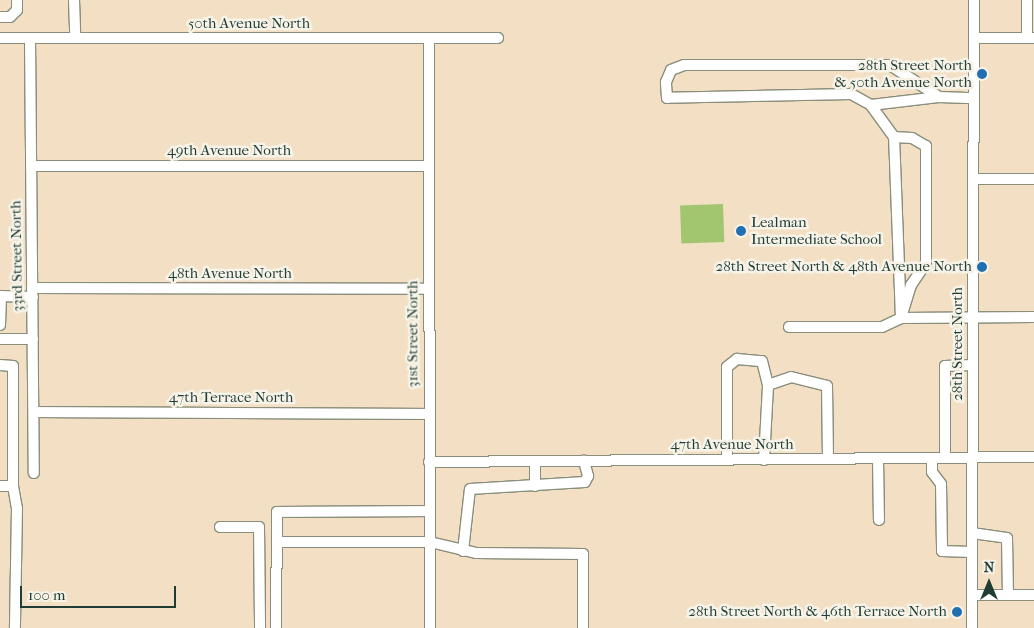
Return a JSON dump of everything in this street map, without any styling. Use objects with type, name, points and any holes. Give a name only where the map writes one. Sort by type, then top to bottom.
[{"type":"street","points":[[0,17],[10,17],[17,10],[17,0]]},
{"type":"street","points":[[74,0],[75,38]]},
{"type":"street","name":"28th Street North","points":[[972,628],[974,0]]},
{"type":"street","points":[[974,38],[1030,38],[1027,0]]},
{"type":"street","name":"50th Avenue North","points":[[0,38],[498,38]]},
{"type":"street","name":"33rd Street North","points":[[30,38],[34,473]]},
{"type":"street","name":"31st Street North","points":[[429,39],[427,166],[430,628]]},
{"type":"street","points":[[901,318],[894,138],[871,104],[851,94],[667,98],[666,82],[670,70],[684,66],[890,65],[939,97]]},
{"type":"street","points":[[871,104],[939,97],[974,98]]},
{"type":"street","points":[[894,138],[912,138],[926,146],[926,263],[911,285],[911,295],[901,318]]},
{"type":"street","name":"49th Avenue North","points":[[31,166],[427,166]]},
{"type":"street","points":[[974,179],[1034,179]]},
{"type":"street","name":"48th Avenue North","points":[[0,325],[1,296],[32,293],[428,289]]},
{"type":"street","points":[[788,327],[882,327],[901,318],[1034,317]]},
{"type":"street","points":[[0,339],[33,340]]},
{"type":"street","points":[[726,460],[727,367],[736,359],[762,360],[768,385],[764,460]]},
{"type":"street","points":[[0,365],[13,366],[13,486],[17,508],[15,628]]},
{"type":"street","points":[[944,458],[945,366],[972,365]]},
{"type":"street","points":[[768,385],[791,377],[827,386],[828,459]]},
{"type":"street","name":"47th Terrace North","points":[[34,412],[429,414]]},
{"type":"street","name":"47th Avenue North","points":[[429,462],[1034,457]]},
{"type":"street","points":[[932,458],[932,472],[941,484],[942,551],[972,552]]},
{"type":"street","points":[[878,459],[879,520]]},
{"type":"street","points":[[463,551],[470,489],[585,482],[588,476],[584,461]]},
{"type":"street","points":[[535,462],[535,486]]},
{"type":"street","points":[[0,486],[13,486]]},
{"type":"street","points":[[276,628],[277,512],[430,511]]},
{"type":"street","points":[[220,527],[259,527],[260,628]]},
{"type":"street","points":[[972,532],[1007,538],[1008,595]]},
{"type":"street","points":[[277,542],[430,542],[463,551],[584,554],[583,628]]},
{"type":"street","points":[[972,595],[1034,595]]},
{"type":"green space","points":[[723,204],[724,242],[681,243],[680,206]]},
{"type":"place","name":"28th Street North & 50th Avenue North","points":[[982,74]]},
{"type":"place","name":"Lealman Intermediate School","points":[[741,231]]},
{"type":"place","name":"28th Street North & 48th Avenue North","points":[[982,267]]},
{"type":"place","name":"28th Street North & 46th Terrace North","points":[[957,612]]}]
